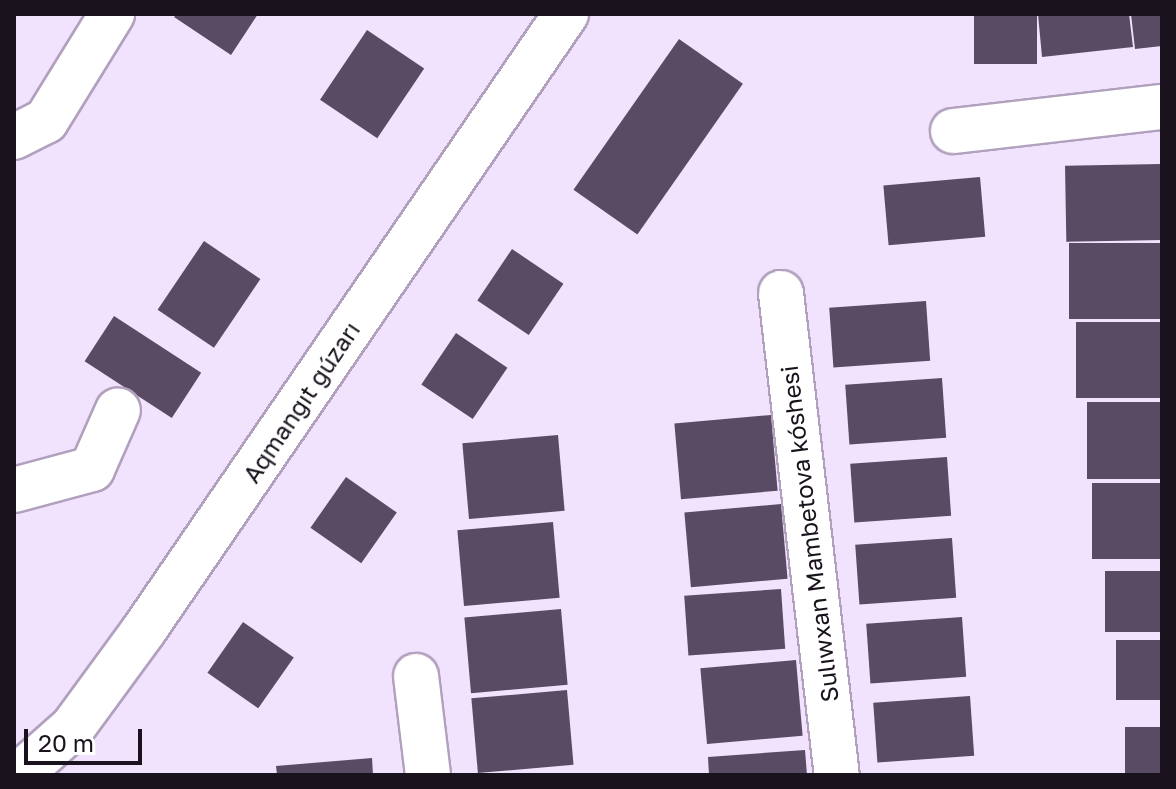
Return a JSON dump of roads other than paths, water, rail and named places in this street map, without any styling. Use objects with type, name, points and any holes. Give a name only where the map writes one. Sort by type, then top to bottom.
[{"type":"street","points":[[14,137],[46,121],[112,14]]},
{"type":"street","name":"Aqmangıt gúzarı","points":[[19,775],[73,727],[144,630],[566,14]]},
{"type":"street","points":[[953,131],[1162,107]]},
{"type":"street","name":"Sulıwxan Mambetova kóshesi","points":[[781,293],[837,775]]},
{"type":"street","points":[[14,490],[92,469],[118,410]]},
{"type":"street","points":[[416,676],[428,775]]}]
